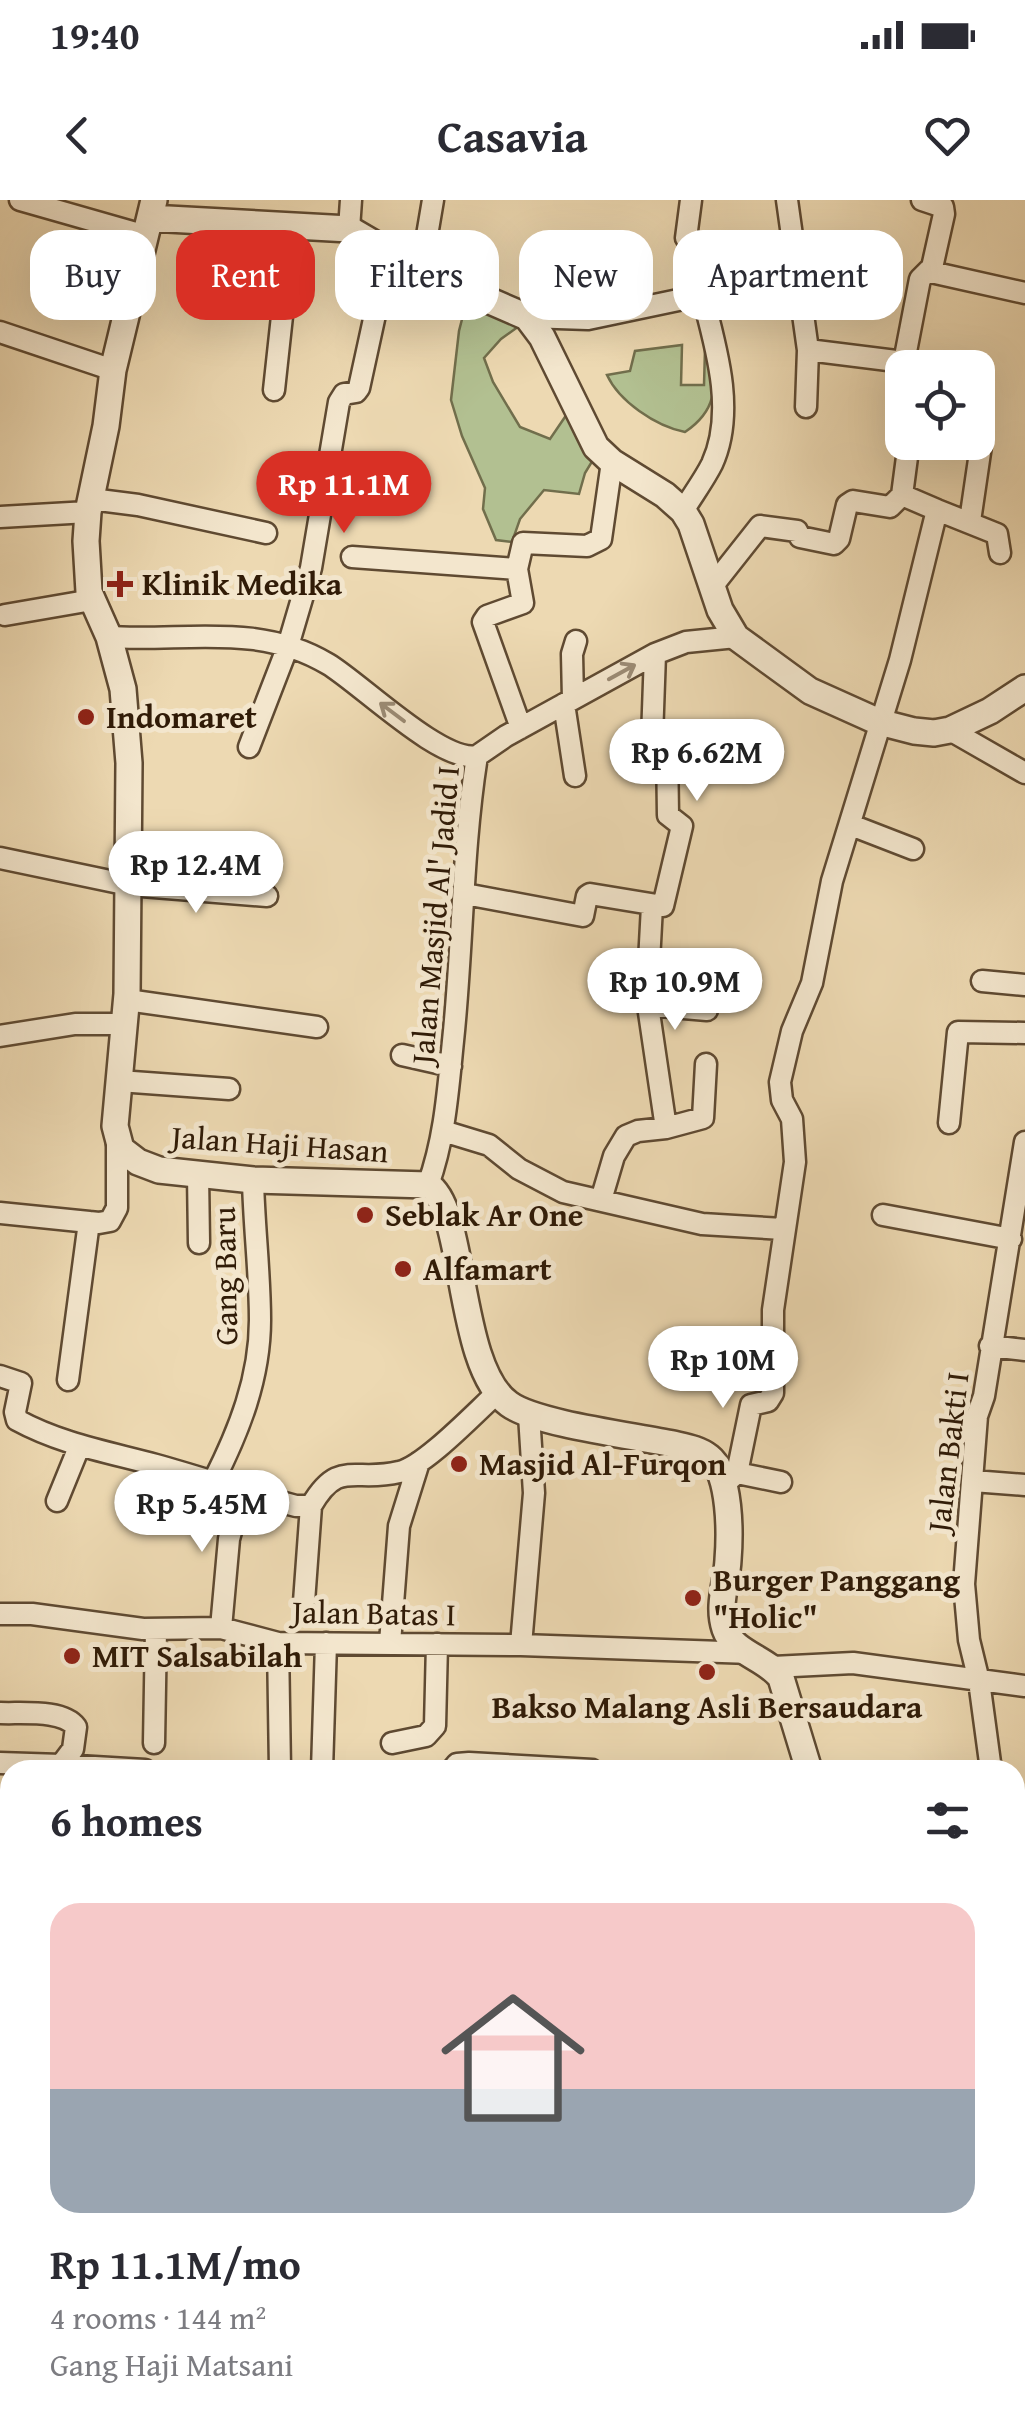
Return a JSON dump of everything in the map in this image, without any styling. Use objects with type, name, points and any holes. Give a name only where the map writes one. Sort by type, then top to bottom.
[{"type":"street","points":[[20,200],[149,218],[349,230],[351,200]]},
{"type":"street","points":[[428,230],[432,200]]},
{"type":"street","points":[[687,230],[691,200]]},
{"type":"street","points":[[788,200],[791,230]]},
{"type":"street","points":[[910,350],[920,279],[930,270],[944,214],[944,207],[938,203],[922,200]]},
{"type":"street","points":[[0,1212],[105,1223],[116,1214],[115,1126],[126,1012],[129,763],[123,689],[92,600],[87,570],[89,505],[113,370],[149,218]]},
{"type":"street","points":[[274,390],[292,224]]},
{"type":"street","points":[[930,270],[1025,292]]},
{"type":"street","points":[[249,747],[288,646],[319,532],[339,402],[344,394],[358,388],[373,320]]},
{"type":"street","points":[[530,320],[542,336],[596,447],[612,462],[664,495],[691,524],[711,588],[736,636],[810,691],[879,722],[914,731],[950,730],[1025,688]]},
{"type":"street","points":[[682,511],[712,464],[723,429],[720,379],[708,320]]},
{"type":"street","points":[[803,320],[808,350],[806,408]]},
{"type":"street","points":[[0,332],[113,370]]},
{"type":"street","points":[[808,350],[885,362]]},
{"type":"street","points":[[711,588],[760,526],[798,531],[800,537],[834,544],[853,501],[890,507],[902,496],[907,460]]},
{"type":"street","points":[[970,521],[979,460]]},
{"type":"street","points":[[521,728],[483,622],[487,616],[523,603],[518,560],[523,543],[596,544],[603,532],[612,462]]},
{"type":"street","points":[[902,496],[998,534],[1000,553]]},
{"type":"street","points":[[0,516],[89,505],[138,505],[266,533]]},
{"type":"street","points":[[806,1760],[786,1689],[762,1660],[732,1641],[723,1620],[731,1478],[749,1410],[755,1403],[768,1401],[773,1393],[773,1310],[795,1144],[780,1082],[792,1031],[815,973],[832,881],[900,660],[937,510]]},
{"type":"street","points":[[352,557],[518,560]]},
{"type":"street","points":[[4,615],[92,600]]},
{"type":"street","points":[[108,638],[145,640],[212,634],[256,637],[288,646],[328,664],[432,741],[468,757],[477,756]]},
{"type":"street","name":"Jalan Masjid Al' Jadid I","points":[[428,1184],[442,1147],[467,829],[477,756],[655,654],[686,642],[736,636]]},
{"type":"street","points":[[575,776],[568,702],[576,641]]},
{"type":"street","points":[[464,894],[583,916],[586,896],[590,894],[652,906],[664,904],[682,827],[681,822],[668,815],[666,744],[652,738],[655,654]]},
{"type":"street","points":[[950,730],[1025,773]]},
{"type":"street","points":[[851,825],[913,850]]},
{"type":"street","points":[[0,858],[129,885],[267,896]]},
{"type":"street","points":[[652,906],[646,972],[648,1005],[666,1128]]},
{"type":"street","points":[[982,981],[1025,985]]},
{"type":"street","points":[[648,1005],[707,1010]]},
{"type":"street","points":[[0,1036],[126,1012],[317,1026]]},
{"type":"street","points":[[949,1124],[958,1032],[1025,1033]]},
{"type":"street","points":[[402,1055],[451,1066]]},
{"type":"street","points":[[601,1200],[614,1156],[626,1136],[703,1118],[706,1064]]},
{"type":"street","points":[[119,1081],[229,1090]]},
{"type":"street","points":[[443,1131],[489,1145],[546,1185],[702,1224],[783,1229]]},
{"type":"street","name":"Jalan Haji Hasan","points":[[118,1142],[147,1166],[198,1174],[253,1180],[428,1184],[437,1190],[445,1208],[476,1344],[497,1393]]},
{"type":"street","name":"Jalan Bakti I","points":[[991,1760],[980,1682],[969,1640],[964,1584],[977,1416],[1020,1209],[1024,1156]]},
{"type":"street","points":[[198,1174],[199,1243]]},
{"type":"street","name":"Gang Baru","points":[[213,1482],[245,1411],[258,1356],[253,1180]]},
{"type":"street","points":[[883,1215],[1011,1240]]},
{"type":"street","points":[[68,1380],[88,1222]]},
{"type":"street","points":[[990,1346],[1025,1350]]},
{"type":"street","points":[[0,1376],[22,1383],[15,1412],[17,1420],[79,1447],[296,1506],[311,1506]]},
{"type":"street","points":[[304,1602],[311,1506],[323,1485],[334,1477],[404,1472],[497,1393],[529,1415],[696,1450],[731,1478],[780,1482]]},
{"type":"street","points":[[521,1645],[534,1493],[529,1415]]},
{"type":"street","points":[[57,1501],[79,1447]]},
{"type":"street","points":[[390,1643],[399,1526],[419,1462]]},
{"type":"street","points":[[973,1481],[1025,1485]]},
{"type":"street","points":[[221,1628],[230,1539],[242,1492]]},
{"type":"street","name":"Jalan Batas I","points":[[0,1614],[156,1628],[221,1628],[278,1643],[521,1645],[853,1663],[1025,1686]]},
{"type":"street","points":[[154,1742],[156,1628]]},
{"type":"street","points":[[278,1643],[280,1760]]},
{"type":"street","points":[[322,1760],[326,1643]]},
{"type":"street","points":[[392,1742],[426,1736],[435,1726],[437,1644]]},
{"type":"street","points":[[0,1712],[60,1717],[74,1722],[73,1749],[65,1760]]},
{"type":"green space","points":[[499,312],[522,324],[484,358],[493,382],[520,427],[550,439],[567,414],[596,455],[579,494],[544,490],[520,519],[512,542],[496,540],[483,509],[485,488],[451,400],[462,320],[499,320]]},
{"type":"green space","points":[[682,345],[681,385],[704,385],[705,349],[712,348],[714,374],[712,396],[704,415],[685,432],[639,411],[607,375],[630,371],[635,351]]},
{"type":"place","name":"Klinik Medika","points":[[120,584]]},
{"type":"place","name":"Indomaret","points":[[86,717]]},
{"type":"place","name":"Seblak Ar One","points":[[365,1215]]},
{"type":"place","name":"Alfamart","points":[[403,1269]]},
{"type":"place","name":"Masjid Al-Furqon","points":[[459,1464]]},
{"type":"place","name":"Burger Panggang \"Holic\"","points":[[693,1598]]},
{"type":"place","name":"MIT Salsabilah","points":[[72,1656]]},
{"type":"place","name":"Bakso Malang Asli Bersaudara","points":[[707,1672]]}]
